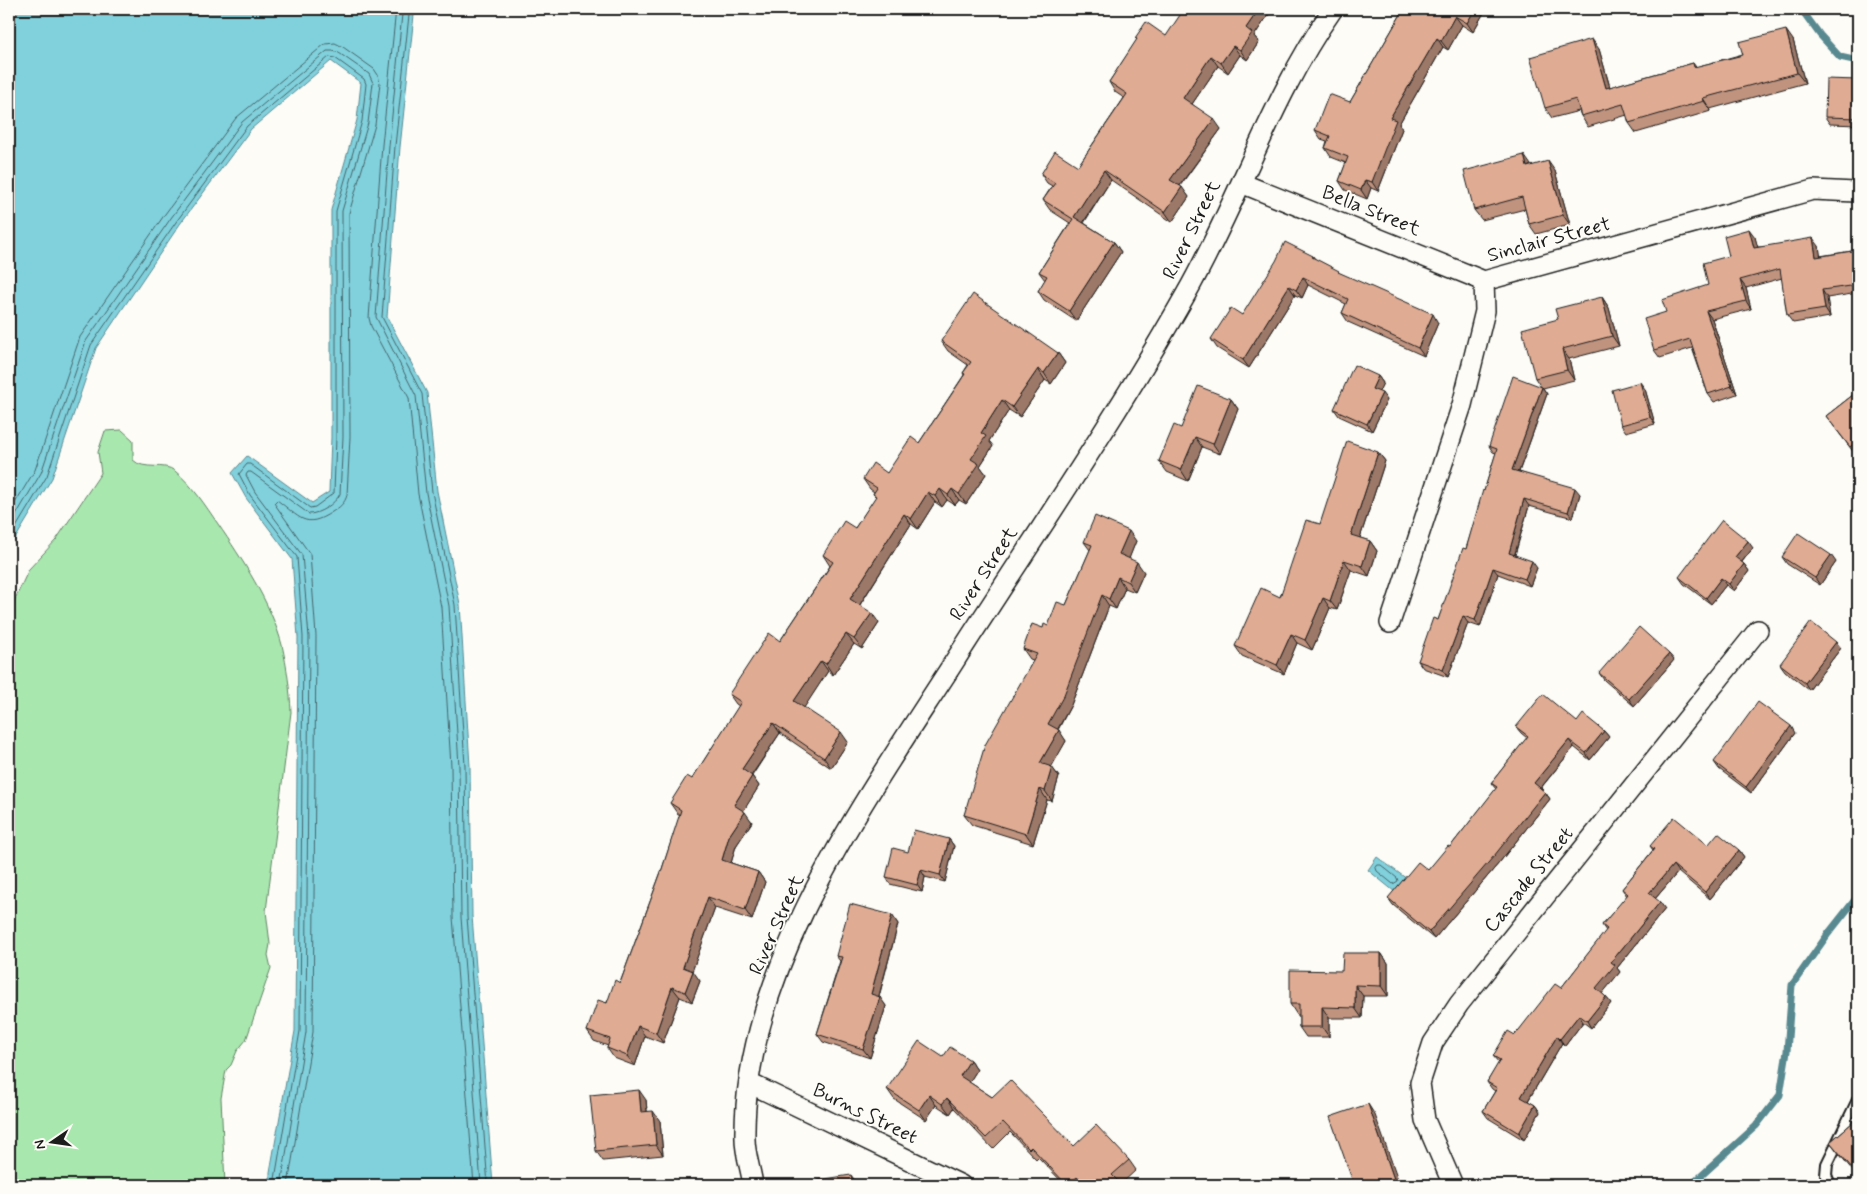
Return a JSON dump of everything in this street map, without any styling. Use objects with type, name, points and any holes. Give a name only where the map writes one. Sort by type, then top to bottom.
[{"type":"street","name":"River Street","points":[[754,1185],[745,1142],[749,1083],[760,1027],[780,965],[812,896],[861,805],[1121,402],[1187,293],[1277,104],[1333,9]]},
{"type":"street","name":"Bella Street","points":[[1241,183],[1484,281]]},
{"type":"street","name":"Sinclair Street","points":[[1390,623],[1462,405],[1485,311],[1484,281],[1813,190],[1855,192]]},
{"type":"street","name":"Cascade Street","points":[[1453,1185],[1425,1120],[1420,1083],[1433,1043],[1459,1004],[1758,630]]},
{"type":"street","name":"Burns Street","points":[[749,1083],[961,1185]]},
{"type":"lane","points":[[1830,1185],[1826,1175],[1827,1164],[1858,1100]]},
{"type":"green space","points":[[122,430],[133,440],[133,460],[143,465],[170,468],[198,496],[237,552],[255,582],[271,613],[282,645],[288,678],[291,712],[266,911],[270,944],[268,955],[271,968],[246,1040],[226,1070],[221,1098],[225,1185],[9,1185],[9,628],[15,599],[29,569],[56,540],[101,473],[98,452],[105,431]]},
{"type":"water","points":[[9,9],[419,9],[414,15],[400,147],[387,317],[427,393],[437,491],[460,604],[470,766],[472,916],[493,1185],[270,1185],[270,1172],[295,1031],[298,637],[292,559],[246,498],[232,473],[247,456],[312,503],[329,492],[331,437],[331,210],[357,120],[361,83],[331,61],[251,129],[180,224],[96,348],[52,478],[9,549]]},
{"type":"water","points":[[1377,857],[1407,879],[1395,892],[1368,870]]},
{"type":"building","points":[[1184,9],[1192,15],[1197,9],[1259,9],[1246,28],[1252,33],[1240,50],[1233,46],[1221,63],[1211,56],[1183,98],[1214,119],[1170,180],[1182,187],[1165,212],[1104,170],[1074,217],[1114,242],[1069,311],[1038,291],[1047,276],[1039,272],[1073,219],[1043,200],[1055,183],[1041,174],[1055,151],[1078,166],[1127,94],[1109,82],[1137,39],[1135,38],[1146,22],[1166,36]]},
{"type":"building","points":[[1404,9],[1475,9],[1467,23],[1455,16],[1441,41],[1437,38],[1390,118],[1396,120],[1372,182],[1365,180],[1361,190],[1339,181],[1348,157],[1325,148],[1330,136],[1315,130],[1329,94],[1350,102]]},
{"type":"building","points":[[1786,30],[1797,73],[1703,98],[1704,101],[1629,123],[1623,104],[1581,116],[1576,99],[1545,108],[1530,57],[1592,39],[1606,88],[1693,63],[1694,67],[1743,55],[1739,42]]},
{"type":"building","points":[[1826,79],[1858,80],[1858,118],[1825,117]]},
{"type":"building","points":[[1524,155],[1527,167],[1548,161],[1563,215],[1529,224],[1522,197],[1474,210],[1464,171]]},
{"type":"building","points":[[1749,229],[1754,248],[1813,238],[1816,257],[1858,250],[1858,285],[1822,290],[1825,309],[1787,315],[1780,269],[1740,280],[1746,301],[1706,311],[1732,386],[1708,394],[1690,339],[1654,350],[1644,319],[1666,312],[1662,300],[1708,285],[1703,263],[1729,256],[1724,236]]},
{"type":"building","points":[[1285,242],[1313,256],[1338,272],[1433,314],[1418,348],[1342,313],[1348,299],[1303,277],[1296,290],[1289,286],[1243,360],[1211,339],[1231,308],[1242,315],[1276,261]]},
{"type":"building","points":[[973,294],[1058,353],[1044,373],[1038,369],[1012,407],[1002,400],[981,433],[986,436],[971,459],[979,464],[959,494],[952,489],[948,495],[940,489],[935,496],[928,492],[911,519],[904,514],[850,599],[872,613],[854,639],[846,634],[826,664],[821,661],[794,701],[841,732],[824,758],[773,723],[742,769],[752,776],[734,805],[745,812],[729,836],[722,860],[758,872],[745,910],[708,897],[683,967],[693,971],[685,992],[672,987],[656,1033],[638,1026],[627,1056],[607,1048],[610,1039],[587,1031],[598,1000],[607,1003],[615,980],[620,983],[661,872],[681,810],[670,803],[687,776],[692,779],[741,702],[729,694],[769,633],[780,641],[833,562],[823,555],[844,521],[855,528],[876,496],[873,494],[877,488],[863,479],[873,463],[887,473],[911,437],[919,443],[965,374],[963,373],[971,362],[941,341]]},
{"type":"building","points":[[1602,297],[1612,336],[1562,349],[1567,370],[1535,378],[1522,329],[1558,319],[1555,309]]},
{"type":"building","points":[[1354,365],[1378,376],[1372,389],[1382,393],[1367,424],[1334,409]]},
{"type":"building","points":[[1513,376],[1542,387],[1512,470],[1575,488],[1568,512],[1524,499],[1509,553],[1532,561],[1525,579],[1493,568],[1475,620],[1463,616],[1443,670],[1418,661],[1433,618],[1438,620],[1463,548],[1466,549],[1497,449],[1489,446]]},
{"type":"building","points":[[1640,382],[1650,417],[1621,425],[1612,390]]},
{"type":"building","points":[[1198,386],[1231,399],[1213,444],[1195,437],[1181,470],[1159,461],[1174,425],[1181,428]]},
{"type":"building","points":[[1858,391],[1858,440],[1850,447],[1826,416]]},
{"type":"building","points":[[1347,441],[1378,452],[1351,535],[1370,541],[1362,566],[1344,560],[1330,601],[1323,598],[1305,640],[1291,634],[1277,665],[1235,646],[1261,588],[1280,597],[1306,520],[1320,524]]},
{"type":"building","points":[[1095,516],[1129,531],[1119,554],[1137,562],[1128,582],[1118,577],[1109,599],[1102,595],[1064,695],[1048,724],[1059,730],[1040,763],[1052,767],[1045,791],[1040,789],[1026,834],[964,815],[985,745],[1037,654],[1023,649],[1032,624],[1043,628],[1044,624],[1048,626],[1057,602],[1066,605],[1092,545],[1084,542]]},
{"type":"building","points":[[1722,520],[1748,541],[1735,557],[1744,564],[1729,584],[1721,578],[1706,598],[1679,577]]},
{"type":"building","points":[[1798,533],[1831,555],[1815,578],[1782,557]]},
{"type":"building","points":[[1811,622],[1836,642],[1805,683],[1780,664]]},
{"type":"building","points":[[1639,627],[1669,654],[1629,699],[1599,673]]},
{"type":"building","points":[[1543,694],[1577,722],[1583,714],[1604,731],[1586,753],[1569,740],[1534,783],[1545,792],[1494,856],[1429,932],[1388,898],[1418,862],[1428,870],[1448,846],[1450,847],[1497,787],[1491,783],[1528,736],[1516,727]]},
{"type":"building","points":[[1758,702],[1791,726],[1746,787],[1714,762]]},
{"type":"building","points":[[1674,817],[1708,845],[1718,833],[1739,850],[1705,892],[1673,865],[1649,893],[1660,902],[1611,962],[1615,965],[1596,988],[1606,997],[1587,1021],[1579,1015],[1560,1039],[1557,1036],[1521,1097],[1535,1105],[1519,1133],[1483,1111],[1497,1088],[1487,1082],[1500,1060],[1493,1056],[1508,1031],[1515,1035],[1555,984],[1561,988],[1607,929],[1602,925],[1628,894],[1622,889],[1654,849],[1650,846]]},
{"type":"building","points":[[914,830],[949,839],[940,875],[921,870],[917,885],[886,877],[893,848],[908,852]]},
{"type":"building","points":[[850,904],[892,915],[871,994],[880,997],[863,1049],[817,1034],[842,957],[836,956]]},
{"type":"building","points":[[1343,953],[1381,953],[1381,986],[1355,985],[1355,1008],[1322,1007],[1322,1027],[1299,1027],[1299,1004],[1290,1004],[1290,970],[1342,971]]},
{"type":"building","points":[[919,1041],[943,1057],[950,1047],[970,1060],[960,1076],[992,1097],[1010,1080],[1074,1146],[1096,1125],[1129,1160],[1112,1175],[1122,1185],[1085,1185],[1077,1177],[1067,1185],[1031,1147],[1029,1149],[1003,1122],[986,1138],[947,1098],[942,1104],[929,1095],[919,1110],[887,1089]]},
{"type":"building","points":[[639,1090],[641,1112],[653,1111],[656,1145],[596,1151],[590,1095]]},
{"type":"building","points":[[1858,1092],[1858,1175],[1830,1142],[1852,1123],[1856,1094]]},
{"type":"building","points":[[1368,1104],[1396,1185],[1354,1185],[1330,1117]]},
{"type":"building","points":[[851,1175],[853,1185],[818,1185],[818,1180]]},
{"type":"waterway","points":[[1801,9],[1820,35],[1840,57],[1858,61]]},
{"type":"waterway","points":[[1691,1185],[1756,1126],[1780,1095],[1787,1051],[1792,985],[1858,896]]}]
